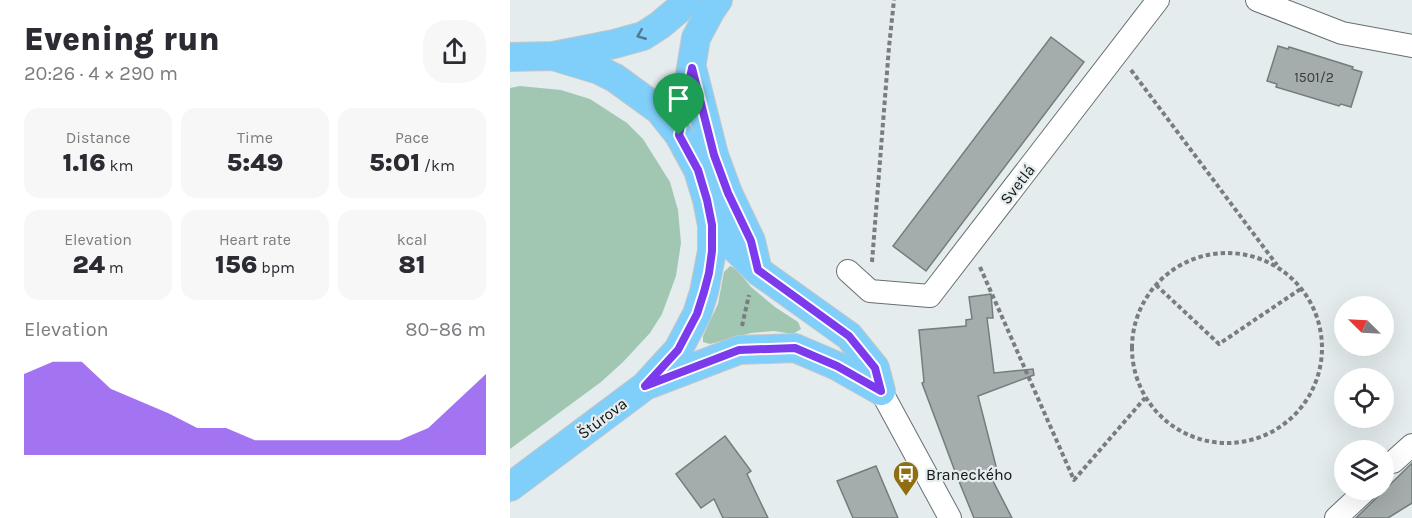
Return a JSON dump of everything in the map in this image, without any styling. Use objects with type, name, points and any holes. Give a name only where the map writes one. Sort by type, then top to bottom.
[{"type":"main road","name":"Štúrova","points":[[526,53],[614,44],[643,36],[660,25],[686,0]]},
{"type":"main road","points":[[679,135],[696,38],[718,0]]},
{"type":"main road","name":"Štúrova","points":[[510,487],[645,386],[678,350],[697,314],[709,273],[712,251],[712,225],[698,170],[679,135],[659,110],[615,78],[591,67],[526,53]]},
{"type":"main road","points":[[692,68],[714,155],[728,193],[751,241],[754,279]]},
{"type":"main road","points":[[712,225],[754,279],[849,336],[875,368],[881,391]]},
{"type":"main road","points":[[645,386],[739,350],[795,348],[837,366],[881,391]]},
{"type":"street","name":"Svetlá","points":[[870,291],[930,296],[1158,0]]},
{"type":"street","points":[[1257,0],[1342,33],[1412,46]]},
{"type":"street","points":[[848,271],[870,291]]},
{"type":"street","points":[[881,391],[950,518]]},
{"type":"street","points":[[1394,461],[1412,445]]},
{"type":"street","points":[[1336,518],[1355,500]]},
{"type":"path","points":[[870,291],[894,0]]},
{"type":"path","points":[[1118,52],[1279,267],[1302,288],[1317,315],[1323,346],[1319,377],[1305,405],[1282,427],[1254,440],[1223,444],[1192,438],[1166,422],[1145,398],[1134,369],[1132,337],[1141,307],[1156,285],[1177,267],[1201,256],[1228,252],[1254,256],[1279,267]]},
{"type":"path","points":[[970,245],[1074,480],[1145,398]]},
{"type":"path","points":[[740,335],[754,279]]},
{"type":"path","points":[[1156,285],[1219,344],[1302,288]]},
{"type":"green space","points":[[520,86],[561,90],[590,99],[627,123],[643,139],[670,182],[678,210],[681,243],[676,276],[662,314],[650,333],[601,382],[510,449],[510,88]]},
{"type":"green space","points":[[730,266],[736,269],[751,287],[775,307],[798,322],[801,329],[793,334],[774,331],[751,333],[710,344],[703,342],[703,336],[718,304],[724,272]]},
{"type":"building","points":[[1051,37],[1084,62],[926,271],[893,246]]},
{"type":"building","points":[[1278,46],[1288,49],[1289,47],[1353,67],[1352,69],[1362,72],[1351,107],[1341,104],[1339,106],[1276,87],[1277,84],[1267,81]]},
{"type":"building","points":[[991,294],[993,318],[987,318],[994,373],[1033,369],[1034,375],[978,396],[998,474],[991,477],[1012,518],[974,518],[922,383],[924,382],[919,330],[966,326],[966,320],[972,319],[969,297]]},
{"type":"building","points":[[725,436],[751,471],[747,474],[768,518],[723,518],[714,499],[701,508],[676,474]]},
{"type":"building","points":[[1412,463],[1412,503],[1388,518],[1356,518],[1374,500],[1394,500],[1394,481]]},
{"type":"building","points":[[876,466],[898,518],[853,518],[837,481]]},
{"type":"place","name":"Braneckého","points":[[906,497]]},
{"type":"route","points":[[692,68],[714,155],[728,193],[751,241],[758,270],[849,336],[875,368],[881,391],[837,366],[795,348],[739,350],[645,386],[678,350],[697,314],[709,273],[712,251],[712,225],[707,200],[698,170],[679,135],[692,68]]}]
